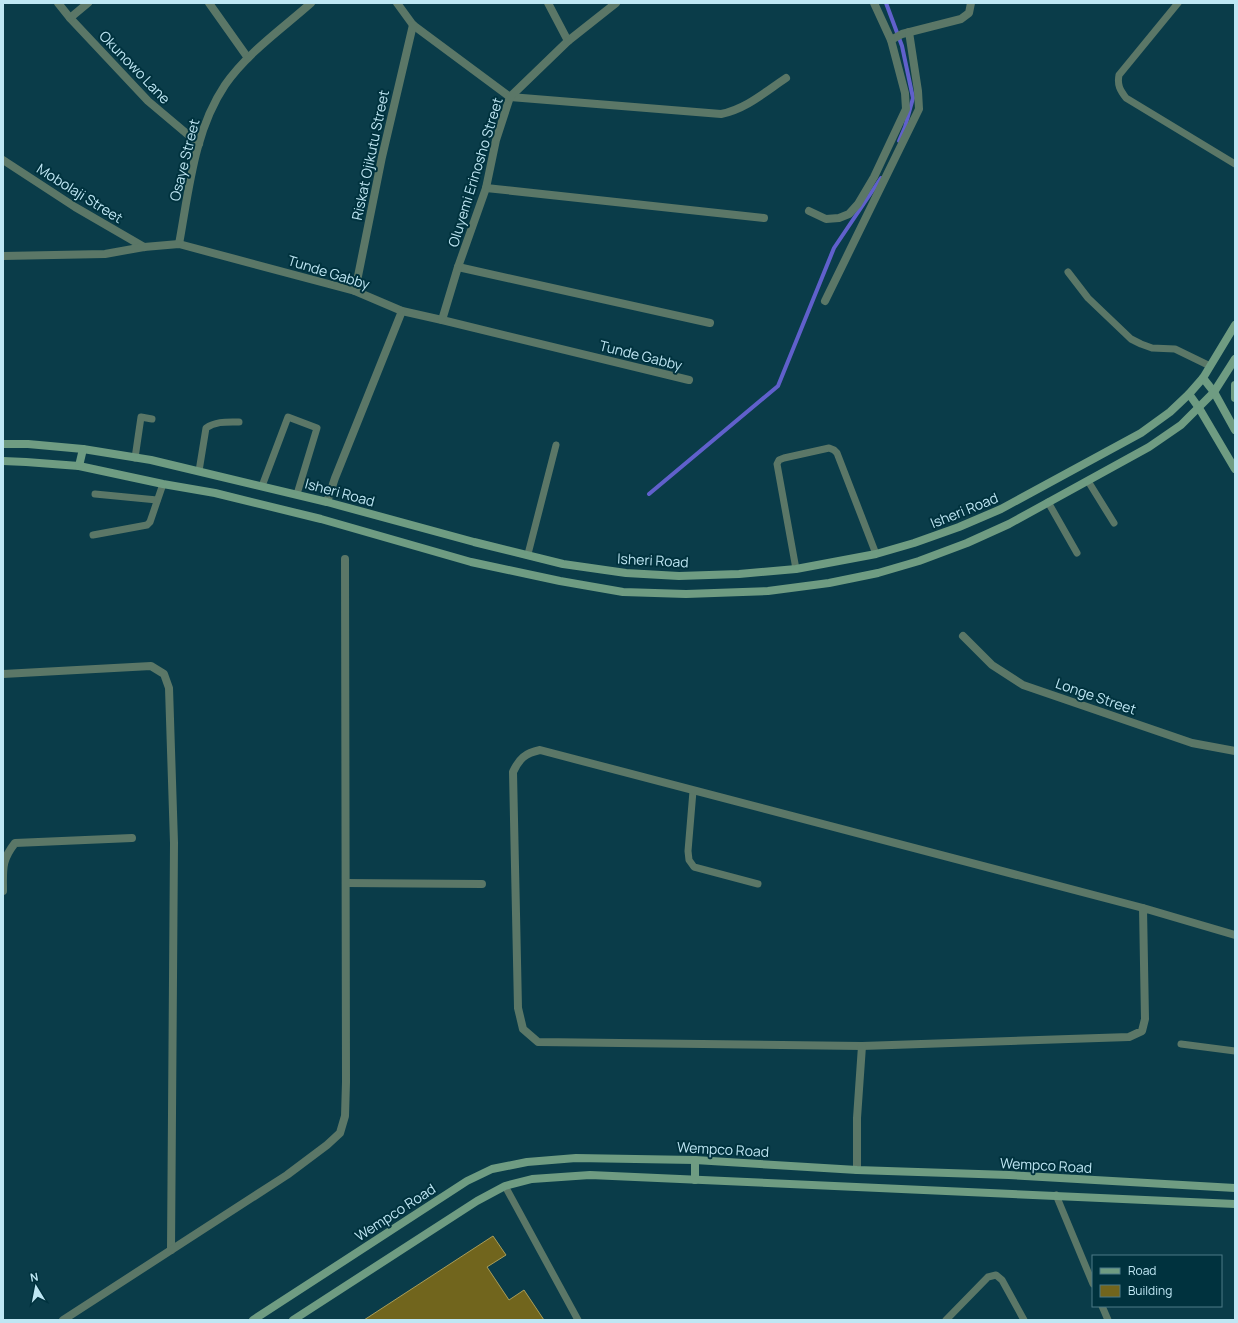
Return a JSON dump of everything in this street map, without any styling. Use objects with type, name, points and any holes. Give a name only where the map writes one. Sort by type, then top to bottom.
[{"type":"main road","name":"Isheri Road","points":[[3,444],[28,444],[83,449],[199,471],[297,494],[474,542],[528,554],[563,564],[626,573],[679,576],[739,574],[796,569],[876,554],[960,527],[1001,509],[1141,432],[1170,412],[1189,394],[1210,366],[1235,325]]},
{"type":"main road","points":[[3,461],[79,466],[163,484],[215,493],[321,519],[471,562],[560,582],[623,592],[686,594],[768,591],[829,583],[878,573],[919,561],[967,543],[1009,524],[1149,447],[1181,425],[1214,392],[1235,359]]},
{"type":"main road","points":[[1202,378],[1214,392],[1235,430]]},
{"type":"main road","points":[[1235,385],[1235,398]]},
{"type":"main road","points":[[1189,394],[1199,408],[1235,469]]},
{"type":"main road","points":[[79,466],[83,449]]},
{"type":"main road","name":"Wempco Road","points":[[253,1320],[467,1181],[492,1169],[526,1162],[576,1158],[695,1160],[857,1170],[1010,1175],[1235,1188]]},
{"type":"main road","points":[[695,1160],[695,1180]]},
{"type":"main road","points":[[293,1320],[477,1201],[505,1186],[532,1179],[590,1175],[1235,1204]]},
{"type":"street","name":"Okunowo Lane","points":[[58,3],[70,18],[148,101],[199,144]]},
{"type":"street","points":[[70,18],[88,3]]},
{"type":"street","points":[[209,3],[248,58]]},
{"type":"street","name":"Osaye Street","points":[[180,244],[194,162],[210,110],[226,84],[248,58],[311,3]]},
{"type":"street","points":[[397,3],[413,25],[510,97],[721,114],[744,106],[786,78]]},
{"type":"street","points":[[548,3],[568,41]]},
{"type":"street","name":"Oluyemi Erinosho Street","points":[[442,320],[458,267],[486,188],[496,140],[510,97],[568,41],[616,3]]},
{"type":"street","points":[[825,301],[919,109],[918,91],[899,36],[874,3]]},
{"type":"street","points":[[899,36],[961,19],[969,13],[971,3]]},
{"type":"street","name":"Riskat Ojikutu Street","points":[[355,290],[382,157],[413,25]]},
{"type":"street","points":[[809,211],[826,219],[839,218],[849,214],[858,204],[874,177],[906,109],[899,36]]},
{"type":"street","name":"Mobolaji Street","points":[[3,160],[75,207],[144,247]]},
{"type":"street","points":[[486,188],[764,218]]},
{"type":"street","name":"Tunde Gabby","points":[[3,256],[105,254],[144,247],[180,244],[355,290],[402,311],[689,380]]},
{"type":"street","points":[[458,267],[710,323]]},
{"type":"street","points":[[327,502],[335,478],[402,311]]},
{"type":"street","points":[[63,1320],[287,1175],[327,1145],[340,1133],[345,1116],[346,1082],[346,559]]},
{"type":"street","name":"Longe Street","points":[[963,636],[992,665],[1023,684],[1192,743],[1235,751]]},
{"type":"street","points":[[3,674],[151,666],[164,674],[169,688],[174,843],[171,1250]]},
{"type":"street","points":[[1143,908],[1145,1019],[1142,1031],[1129,1037],[862,1046],[538,1042],[523,1029],[518,1008],[514,886],[513,772],[518,761],[531,752],[540,750],[1143,908],[1235,935]]},
{"type":"street","points":[[3,890],[4,862],[8,851],[15,843],[132,838]]},
{"type":"street","points":[[346,883],[482,884]]},
{"type":"street","points":[[857,1170],[857,1118],[862,1046]]},
{"type":"lane","points":[[1178,3],[1119,75],[1118,82],[1120,90],[1126,98],[1235,164]]},
{"type":"lane","points":[[1068,272],[1088,298],[1131,339],[1152,348],[1175,349],[1210,366]]},
{"type":"lane","points":[[135,458],[141,417],[152,419]]},
{"type":"lane","points":[[262,486],[288,417],[317,428],[297,494]]},
{"type":"lane","points":[[199,471],[206,428],[217,423],[238,422]]},
{"type":"lane","points":[[528,554],[556,445]]},
{"type":"lane","points":[[796,569],[777,464],[779,460],[784,458],[829,448],[837,453],[876,554]]},
{"type":"lane","points":[[1088,481],[1114,523]]},
{"type":"lane","points":[[93,535],[147,525],[150,522],[163,484]]},
{"type":"lane","points":[[95,494],[157,500]]},
{"type":"lane","points":[[1048,502],[1077,553]]},
{"type":"lane","points":[[693,791],[688,851],[689,860],[694,867],[758,884]]},
{"type":"lane","points":[[1181,1044],[1235,1051]]},
{"type":"lane","points":[[505,1186],[578,1320]]},
{"type":"lane","points":[[1056,1195],[1092,1282]]},
{"type":"lane","points":[[946,1320],[988,1277],[996,1275],[1002,1280],[1024,1320]]},
{"type":"lane","points":[[1102,1307],[1108,1320]]},
{"type":"building","points":[[493,1236],[506,1255],[487,1267],[509,1300],[524,1290],[544,1320],[364,1320]]},
{"type":"waterway","points":[[886,3],[902,46],[913,98],[905,127],[899,141]]},
{"type":"waterway","points":[[649,494],[778,386],[834,248],[881,178]]}]
